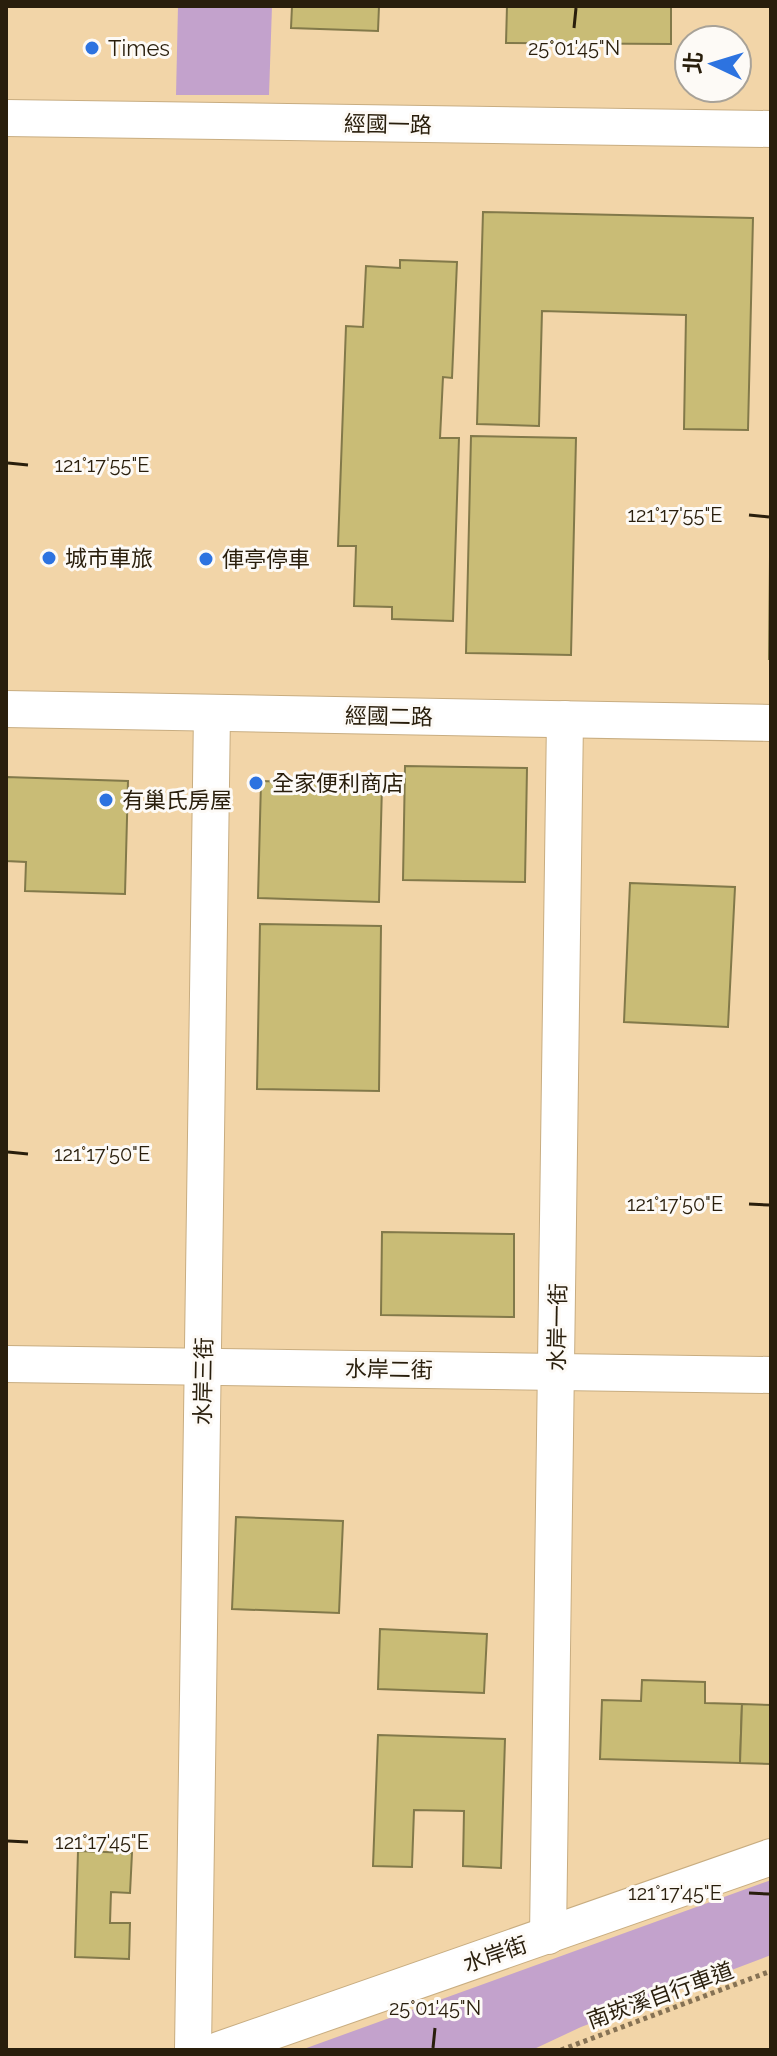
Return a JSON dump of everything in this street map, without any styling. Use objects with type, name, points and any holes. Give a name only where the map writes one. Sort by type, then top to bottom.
[{"type":"street","name":"經國一路","points":[[6,118],[771,129]]},
{"type":"street","name":"經國二路","points":[[6,709],[771,723]]},
{"type":"street","name":"水岸三街","points":[[193,2050],[212,713]]},
{"type":"street","name":"水岸一街","points":[[548,1936],[565,719]]},
{"type":"street","name":"水岸二街","points":[[6,1364],[771,1375]]},
{"type":"street","name":"水岸街","points":[[219,2050],[771,1857]]},
{"type":"path","name":"南崁溪自行車道","points":[[561,2050],[771,1971]]},
{"type":"shaded area","points":[[178,6],[272,6],[269,95],[176,95]]},
{"type":"shaded area","points":[[771,1880],[771,1955],[581,2027],[532,2050],[301,2050]]},
{"type":"building","points":[[292,6],[379,6],[378,31],[291,28]]},
{"type":"building","points":[[507,6],[671,6],[671,44],[506,43]]},
{"type":"building","points":[[483,212],[753,218],[748,430],[684,429],[686,315],[542,311],[539,426],[477,424]]},
{"type":"building","points":[[400,260],[457,262],[452,378],[443,377],[440,438],[459,438],[453,621],[392,619],[392,607],[354,606],[356,546],[338,546],[346,326],[363,327],[366,266],[400,268]]},
{"type":"building","points":[[471,436],[576,438],[571,655],[466,653]]},
{"type":"building","points":[[770,557],[771,659],[769,659]]},
{"type":"building","points":[[405,766],[527,768],[525,882],[403,880]]},
{"type":"building","points":[[6,777],[128,781],[125,894],[25,891],[26,862],[6,861]]},
{"type":"building","points":[[261,781],[382,785],[379,902],[258,898]]},
{"type":"building","points":[[630,883],[735,887],[728,1027],[624,1022]]},
{"type":"building","points":[[260,924],[381,926],[379,1091],[257,1089]]},
{"type":"building","points":[[382,1232],[514,1234],[514,1317],[381,1315]]},
{"type":"building","points":[[236,1517],[343,1521],[339,1613],[232,1609]]},
{"type":"building","points":[[380,1629],[487,1634],[484,1693],[378,1689]]},
{"type":"building","points":[[642,1680],[705,1682],[705,1703],[742,1704],[740,1763],[600,1759],[602,1700],[641,1701]]},
{"type":"building","points":[[742,1704],[771,1705],[771,1764],[740,1763]]},
{"type":"building","points":[[378,1735],[505,1739],[501,1868],[463,1866],[464,1811],[414,1810],[412,1867],[373,1866]]},
{"type":"building","points":[[78,1851],[132,1853],[130,1893],[111,1892],[110,1923],[130,1923],[129,1959],[75,1957]]},
{"type":"place","name":"Times","points":[[92,48]]},
{"type":"place","name":"城市車旅","points":[[49,558]]},
{"type":"place","name":"俥亭停車","points":[[206,559]]},
{"type":"place","name":"全家便利商店","points":[[256,783]]},
{"type":"place","name":"有巢氏房屋","points":[[106,800]]}]
